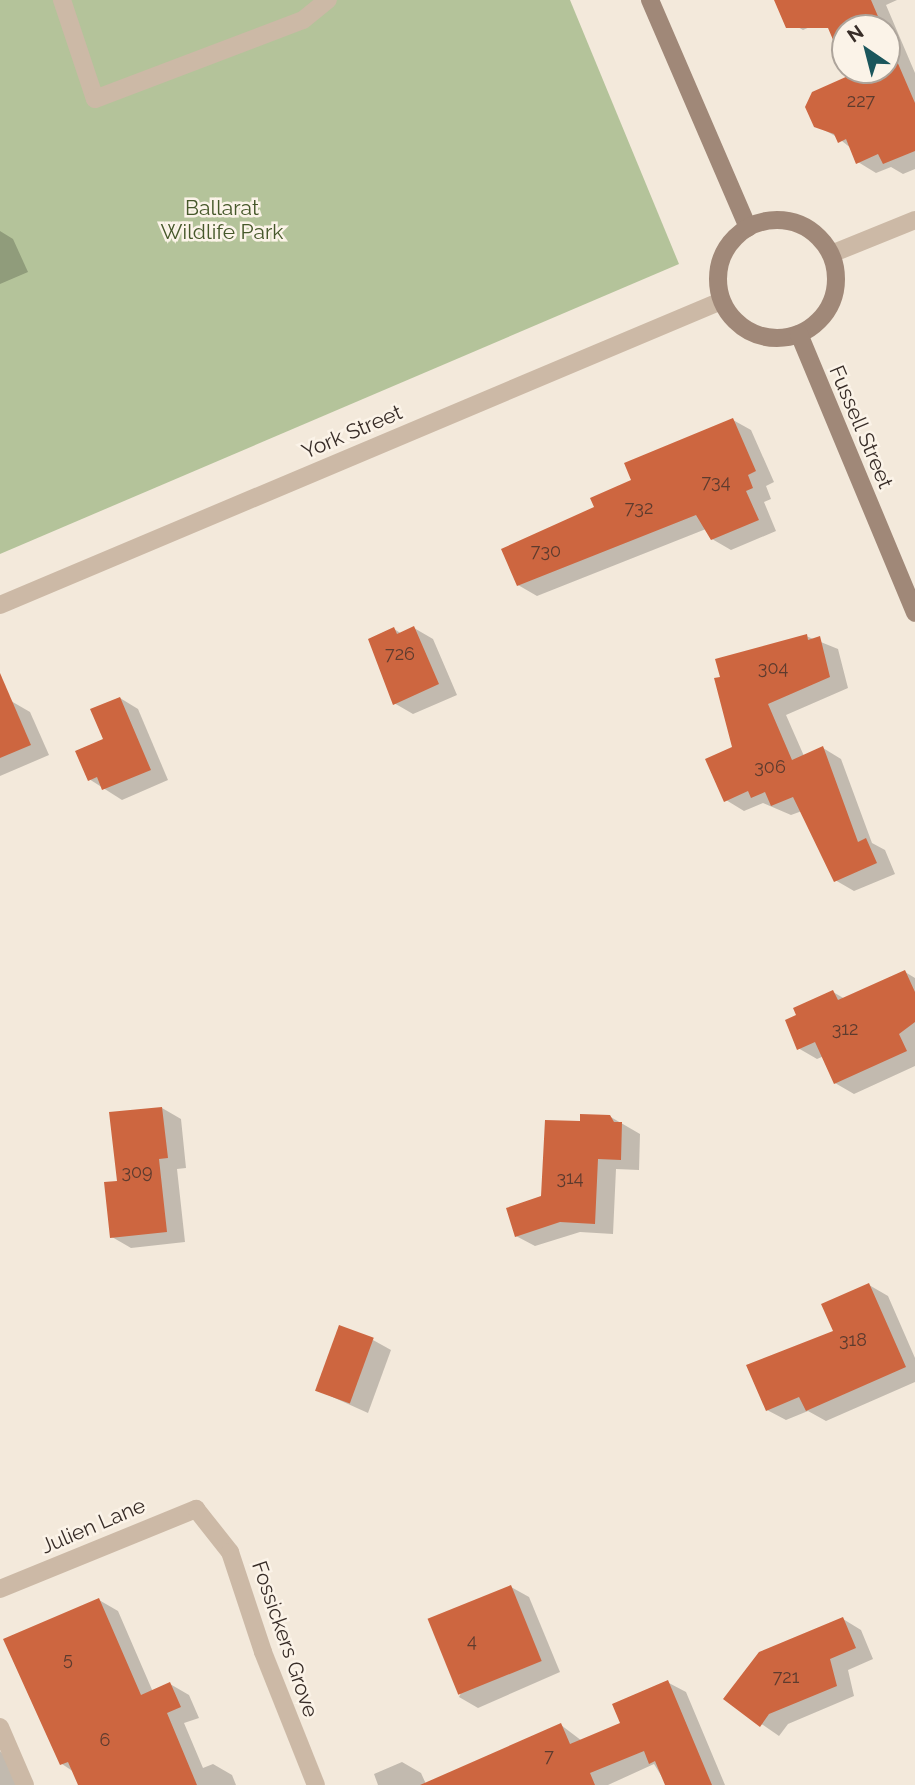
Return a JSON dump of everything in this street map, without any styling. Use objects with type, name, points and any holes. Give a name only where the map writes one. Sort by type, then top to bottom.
[{"type":"street","points":[[62,0],[95,99],[303,20],[328,0]]},
{"type":"street","points":[[650,0],[748,228]]},
{"type":"street","points":[[831,254],[915,220]]},
{"type":"street","points":[[763,221],[795,222],[810,229],[831,254],[836,285],[832,301],[824,314],[799,334],[762,337],[731,317],[722,301],[719,267],[734,238],[748,228],[763,221]]},
{"type":"street","name":"York Street","points":[[0,605],[722,301]]},
{"type":"street","name":"Fussell Street","points":[[799,334],[915,613]]},
{"type":"street","name":"Julien Lane","points":[[0,1589],[189,1510],[196,1509],[201,1515]]},
{"type":"street","name":"Fossickers Grove","points":[[201,1515],[230,1552],[262,1652],[316,1785]]},
{"type":"street","points":[[0,1727],[25,1785]]},
{"type":"green space","name":"Ballarat Wildlife Park","points":[[0,0],[570,0],[679,264],[0,554]]},
{"type":"building","points":[[774,0],[871,0],[877,14],[831,14],[831,35],[828,28],[786,28]]},
{"type":"building","points":[[901,70],[915,103],[915,151],[883,164],[878,154],[856,164],[846,139],[838,143],[834,134],[814,127],[805,107],[812,92],[831,84],[901,84]]},
{"type":"building","points":[[733,418],[756,471],[748,475],[753,488],[746,491],[759,520],[711,540],[696,515],[517,586],[501,549],[594,507],[590,498],[631,480],[624,463]]},
{"type":"building","points":[[414,626],[439,684],[393,705],[368,639],[394,627],[397,634]]},
{"type":"building","points":[[807,634],[808,640],[820,636],[830,677],[768,704],[792,760],[823,746],[858,842],[866,838],[877,863],[834,882],[793,797],[771,806],[765,792],[751,798],[748,791],[724,802],[705,759],[732,747],[714,678],[720,677],[715,659]]},
{"type":"building","points":[[0,673],[31,745],[0,758]]},
{"type":"building","points":[[120,697],[151,770],[102,790],[97,777],[88,781],[75,751],[103,739],[90,709]]},
{"type":"building","points":[[905,970],[915,992],[915,1022],[899,1034],[907,1051],[834,1084],[815,1042],[797,1050],[785,1020],[796,1015],[793,1008],[833,990],[838,1000]]},
{"type":"building","points":[[162,1107],[168,1158],[159,1159],[167,1232],[110,1238],[104,1182],[117,1181],[109,1112]]},
{"type":"building","points":[[580,1114],[610,1115],[614,1122],[622,1122],[621,1160],[598,1159],[595,1224],[560,1222],[515,1237],[506,1208],[541,1196],[545,1120],[580,1121]]},
{"type":"building","points":[[869,1283],[906,1367],[806,1411],[799,1397],[766,1411],[746,1365],[833,1331],[821,1304]]},
{"type":"building","points":[[339,1325],[374,1338],[350,1403],[315,1391]]},
{"type":"building","points":[[511,1585],[542,1661],[458,1695],[428,1619]]},
{"type":"building","points":[[99,1598],[141,1695],[170,1682],[181,1707],[167,1713],[197,1785],[78,1785],[68,1762],[60,1765],[3,1639]]},
{"type":"building","points":[[843,1617],[856,1648],[830,1659],[837,1686],[769,1714],[760,1727],[723,1699],[759,1652]]},
{"type":"building","points":[[668,1680],[712,1785],[665,1785],[655,1761],[649,1764],[644,1751],[590,1773],[595,1785],[420,1785],[561,1723],[570,1744],[620,1723],[612,1704]]}]
